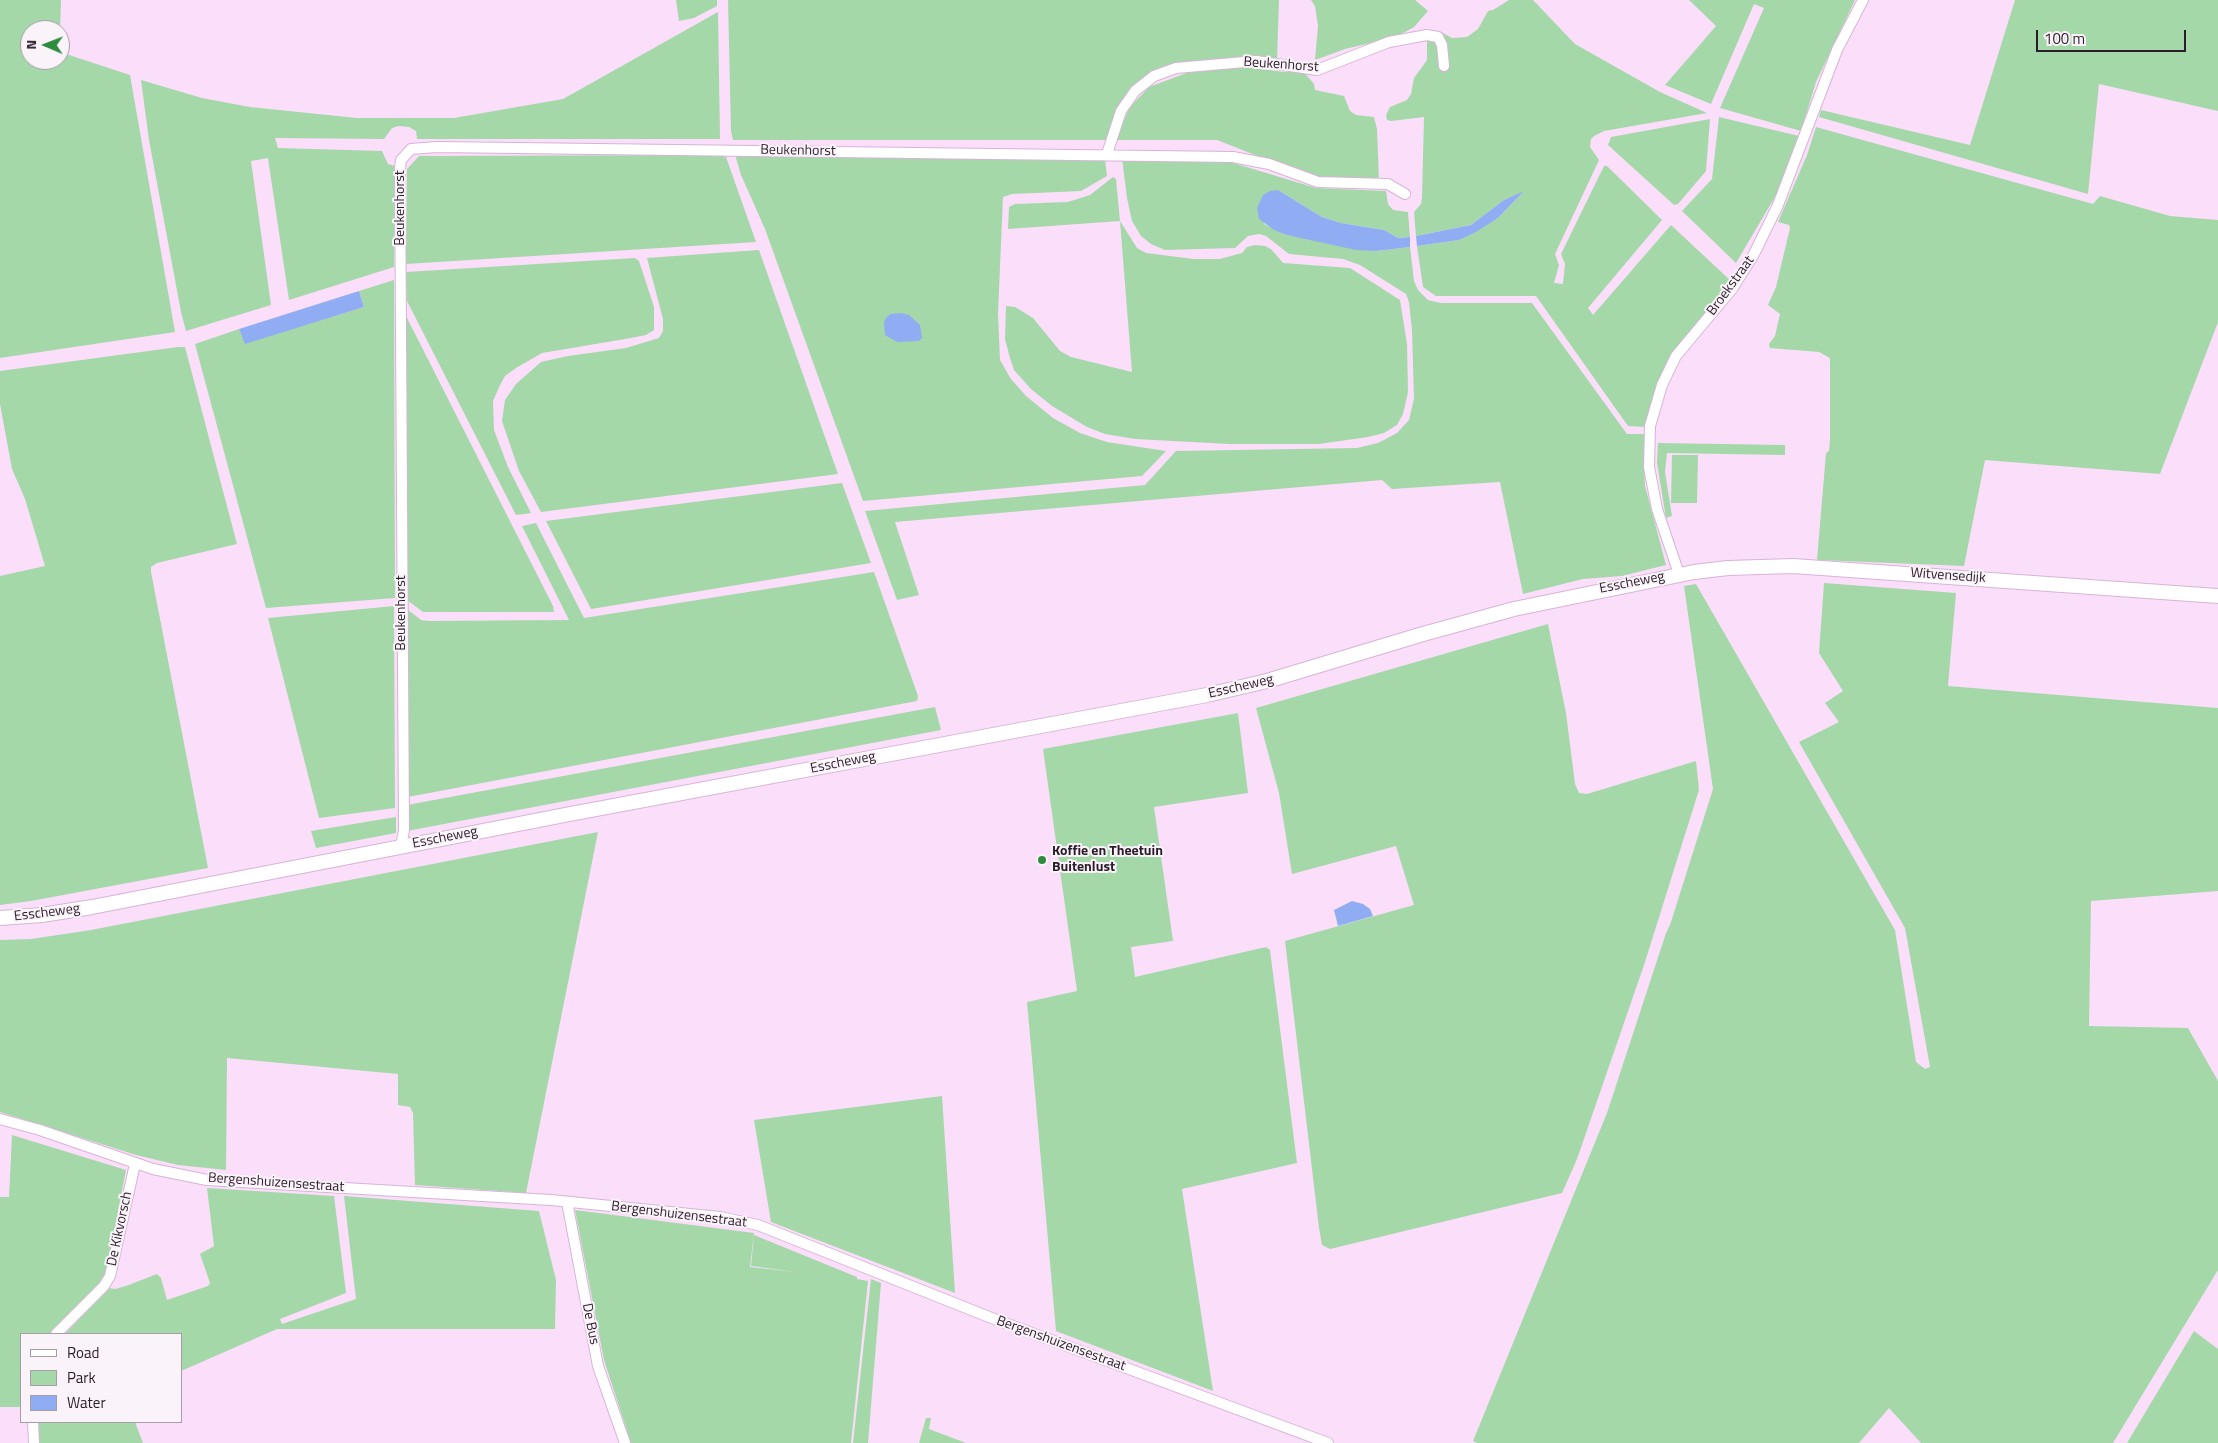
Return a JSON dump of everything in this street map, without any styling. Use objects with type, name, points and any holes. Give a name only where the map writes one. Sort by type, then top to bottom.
[{"type":"street","name":"Broekstraat","points":[[1678,574],[1657,509],[1649,467],[1650,426],[1662,384],[1676,356],[1732,289],[1754,254],[1781,197],[1837,50],[1863,0]]},
{"type":"street","name":"Beukenhorst","points":[[1106,154],[1121,111],[1135,91],[1154,76],[1176,68],[1256,61],[1317,70],[1380,45],[1427,35],[1438,37],[1442,44],[1444,66]]},
{"type":"street","name":"Beukenhorst","points":[[401,846],[403,838],[404,768],[400,169],[404,154],[411,149],[421,147],[1106,154],[1248,158],[1318,182],[1388,184],[1405,194]]},
{"type":"street","name":"Witvensedijk","points":[[1678,574],[1728,568],[1793,566],[2218,596]]},
{"type":"street","name":"Esscheweg","points":[[0,918],[42,915],[92,907],[401,846],[1235,689],[1514,610],[1678,574]]},
{"type":"street","name":"Bergenshuizensestraat","points":[[0,1119],[40,1130],[135,1164],[173,1174],[207,1180],[567,1202],[720,1217],[758,1225],[999,1321],[1328,1443]]},
{"type":"street","name":"De Kikvorsch","points":[[57,1333],[104,1286],[110,1276],[135,1164]]},
{"type":"street","name":"De Bus","points":[[567,1202],[598,1366],[625,1443]]},
{"type":"street","points":[[33,1423],[34,1443]]},
{"type":"green space","points":[[0,0],[61,0],[60,20],[20,20],[20,70],[70,70],[70,55],[130,75],[175,332],[0,358]]},
{"type":"green space","points":[[676,0],[717,0],[717,6],[694,18],[679,21]]},
{"type":"green space","points":[[728,0],[1279,0],[1277,60],[1264,58],[1149,76],[1112,125],[1106,140],[733,140],[731,131]]},
{"type":"green space","points":[[1311,0],[1415,0],[1428,11],[1414,27],[1396,37],[1345,49],[1315,60],[1318,26],[1315,6]]},
{"type":"green space","points":[[1509,0],[1533,0],[1575,44],[1660,92],[1707,113],[1604,131],[1594,136],[1591,139],[1590,147],[1599,160],[1555,254],[1559,265],[1554,283],[1563,284],[1565,264],[1561,254],[1604,166],[1607,166],[1662,220],[1588,308],[1593,315],[1671,225],[1732,282],[1671,358],[1647,427],[1628,426],[1536,296],[1436,296],[1423,287],[1417,246],[1459,240],[1498,218],[1523,192],[1504,200],[1471,225],[1416,236],[1414,212],[1421,204],[1422,198],[1424,117],[1391,121],[1387,120],[1386,115],[1390,107],[1407,100],[1411,94],[1414,78],[1427,60],[1427,39],[1432,30],[1452,38],[1467,37],[1478,29],[1488,11]]},
{"type":"green space","points":[[1689,0],[1855,0],[1816,82],[1801,131],[1720,108],[1764,8],[1754,4],[1711,104],[1665,85],[1716,26]]},
{"type":"green space","points":[[2015,0],[2218,0],[2218,111],[2099,84],[2088,194],[1819,117],[1821,110],[1970,145]]},
{"type":"green space","points":[[718,12],[720,139],[417,139],[416,131],[409,127],[399,126],[392,128],[384,139],[275,138],[278,148],[382,151],[388,164],[395,166],[394,267],[289,300],[268,158],[251,161],[271,305],[186,331],[149,140],[141,80],[202,98],[250,107],[357,118],[454,118],[563,99]]},
{"type":"green space","points":[[1246,67],[1284,72],[1304,72],[1314,84],[1315,90],[1344,96],[1350,111],[1356,115],[1374,117],[1377,129],[1379,180],[1324,179],[1306,175],[1217,140],[1115,140],[1130,107],[1149,87],[1189,72]]},
{"type":"green space","points":[[1719,117],[1799,136],[1776,195],[1736,263],[1682,211],[1712,179]]},
{"type":"green space","points":[[1710,119],[1706,171],[1678,204],[1674,205],[1608,145],[1611,137]]},
{"type":"green space","points":[[1816,127],[2093,204],[2100,196],[2170,216],[2218,220],[2218,322],[2160,474],[1985,460],[1964,566],[1817,560],[1826,453],[1829,451],[1830,439],[1830,358],[1819,352],[1770,348],[1769,344],[1775,336],[1780,314],[1768,305],[1776,287],[1790,228],[1789,225],[1778,222],[1807,155]]},
{"type":"green space","points":[[737,153],[1105,159],[1107,176],[1081,191],[1012,194],[1003,197],[998,314],[1000,360],[1011,379],[1026,396],[1053,418],[1080,433],[1107,442],[1166,451],[1142,476],[863,501],[765,229],[741,175],[736,158]]},
{"type":"green space","points":[[718,155],[726,157],[756,242],[406,264],[407,169],[419,156]]},
{"type":"green space","points":[[1122,158],[1220,159],[1316,188],[1386,191],[1388,204],[1393,210],[1408,212],[1410,237],[1398,238],[1384,230],[1341,223],[1322,217],[1278,190],[1264,224],[1287,235],[1376,251],[1410,247],[1414,281],[1418,290],[1428,300],[1441,303],[1532,303],[1627,434],[1647,434],[1644,464],[1645,486],[1666,565],[1622,576],[1583,579],[1523,594],[1500,482],[1392,489],[1382,480],[895,522],[919,595],[897,600],[865,511],[1145,485],[1176,451],[1357,448],[1378,443],[1397,433],[1409,420],[1414,399],[1412,330],[1409,302],[1406,294],[1360,265],[1343,259],[1289,254],[1266,236],[1259,234],[1248,236],[1235,248],[1165,250],[1151,244],[1141,236],[1132,221]]},
{"type":"green space","points":[[1113,177],[1116,179],[1120,221],[1008,229],[1009,207],[1015,204],[1068,202],[1090,195]]},
{"type":"green space","points":[[1120,221],[1137,248],[1146,253],[1194,259],[1220,259],[1242,253],[1247,247],[1255,245],[1265,246],[1271,249],[1283,263],[1350,268],[1400,300],[1407,344],[1408,392],[1403,414],[1397,425],[1384,433],[1368,437],[1319,444],[1230,444],[1135,439],[1105,434],[1087,427],[1052,406],[1031,389],[1014,370],[1005,339],[1006,306],[1015,307],[1033,318],[1060,351],[1071,357],[1132,372]]},
{"type":"green space","points":[[759,250],[838,474],[541,512],[519,471],[502,421],[505,400],[516,384],[541,362],[568,356],[626,348],[659,338],[663,331],[663,319],[647,258]]},
{"type":"green space","points":[[635,258],[639,261],[654,307],[654,330],[646,335],[542,353],[505,376],[500,385],[493,401],[494,430],[508,467],[531,513],[516,515],[407,301],[406,272]]},
{"type":"green space","points":[[394,280],[395,598],[266,608],[195,344],[239,329],[246,343],[364,307],[359,291]]},
{"type":"green space","points":[[406,316],[553,606],[554,612],[423,612],[407,600]]},
{"type":"green space","points":[[185,347],[237,544],[157,563],[151,567],[208,868],[0,905],[0,576],[45,566],[25,499],[12,469],[0,404],[0,371]]},
{"type":"green space","points":[[1658,443],[1785,445],[1785,455],[1667,453],[1665,472],[1672,516],[1666,518],[1657,463]]},
{"type":"green space","points":[[1672,455],[1698,455],[1697,503],[1671,503]]},
{"type":"green space","points":[[842,483],[871,563],[591,609],[546,521]]},
{"type":"green space","points":[[536,523],[584,618],[874,572],[918,696],[917,701],[408,797],[407,609],[421,620],[429,621],[569,620],[522,526]]},
{"type":"green space","points":[[1824,583],[1956,593],[1948,686],[2218,708],[2218,891],[2091,901],[2089,1026],[2188,1028],[2218,1081],[2218,1270],[2113,1443],[1921,1443],[1889,1408],[1859,1443],[1477,1443],[1473,1441],[1607,1113],[1713,789],[1684,586],[1696,584],[1895,930],[1916,1062],[1925,1069],[1930,1067],[1905,928],[1799,742],[1839,722],[1825,703],[1843,691],[1819,653]]},
{"type":"green space","points":[[394,606],[395,808],[319,818],[268,618]]},
{"type":"green space","points":[[1548,624],[1566,713],[1575,784],[1579,793],[1587,794],[1696,761],[1699,790],[1644,965],[1577,1159],[1562,1193],[1330,1249],[1322,1245],[1319,1228],[1285,941],[1414,905],[1396,846],[1292,874],[1279,793],[1256,708]]},
{"type":"green space","points":[[935,707],[941,730],[407,831],[407,805]]},
{"type":"green space","points":[[1238,713],[1248,793],[1154,807],[1173,941],[1131,947],[1135,977],[1266,947],[1270,950],[1297,1163],[1182,1189],[1213,1391],[1056,1331],[1027,1002],[1077,991],[1043,749]]},
{"type":"green space","points":[[396,817],[396,833],[316,848],[311,831]]},
{"type":"green space","points":[[598,832],[526,1193],[415,1185],[413,1113],[410,1107],[398,1105],[398,1074],[227,1058],[226,1170],[178,1165],[136,1155],[0,1112],[0,940],[31,939],[91,930]]},
{"type":"green space","points":[[942,1096],[955,1293],[771,1222],[754,1120]]},
{"type":"green space","points":[[12,1135],[126,1170],[106,1274],[102,1283],[54,1333],[20,1333],[20,1407],[0,1407],[0,1197],[9,1197]]},
{"type":"green space","points":[[207,1188],[334,1196],[346,1293],[280,1319],[282,1324],[356,1299],[344,1196],[539,1211],[556,1280],[555,1329],[277,1329],[182,1371],[182,1333],[66,1333],[109,1288],[115,1289],[126,1286],[157,1274],[161,1278],[167,1300],[208,1286],[210,1283],[200,1254],[214,1246]]},
{"type":"green space","points":[[575,1210],[754,1233],[750,1267],[796,1272],[751,1266],[754,1235],[857,1277],[857,1279],[868,1281],[851,1443],[631,1443],[604,1360]]},
{"type":"green space","points":[[871,1279],[881,1283],[868,1443],[853,1443]]},
{"type":"green space","points":[[2194,1331],[2218,1349],[2218,1443],[2127,1443]]},
{"type":"green space","points":[[926,1418],[931,1418],[929,1429],[966,1443],[919,1443]]},
{"type":"green space","points":[[38,1423],[135,1423],[143,1443],[39,1443]]},
{"type":"water","points":[[1278,190],[1322,217],[1341,223],[1384,230],[1398,238],[1410,237],[1410,247],[1376,251],[1356,250],[1287,235],[1274,230],[1259,219],[1257,208],[1263,195],[1270,191]]},
{"type":"water","points":[[1524,191],[1498,218],[1476,232],[1459,240],[1417,246],[1416,236],[1471,225],[1504,200]]},
{"type":"water","points":[[359,291],[364,307],[245,344],[239,329]]},
{"type":"water","points":[[901,313],[909,315],[920,325],[922,338],[919,341],[897,342],[885,335],[884,322],[886,318],[890,314]]},
{"type":"water","points":[[1352,901],[1363,904],[1370,909],[1373,916],[1338,926],[1334,910]]},
{"type":"place","name":"Koffie en Theetuin Buitenlust","points":[[1042,860]]}]
